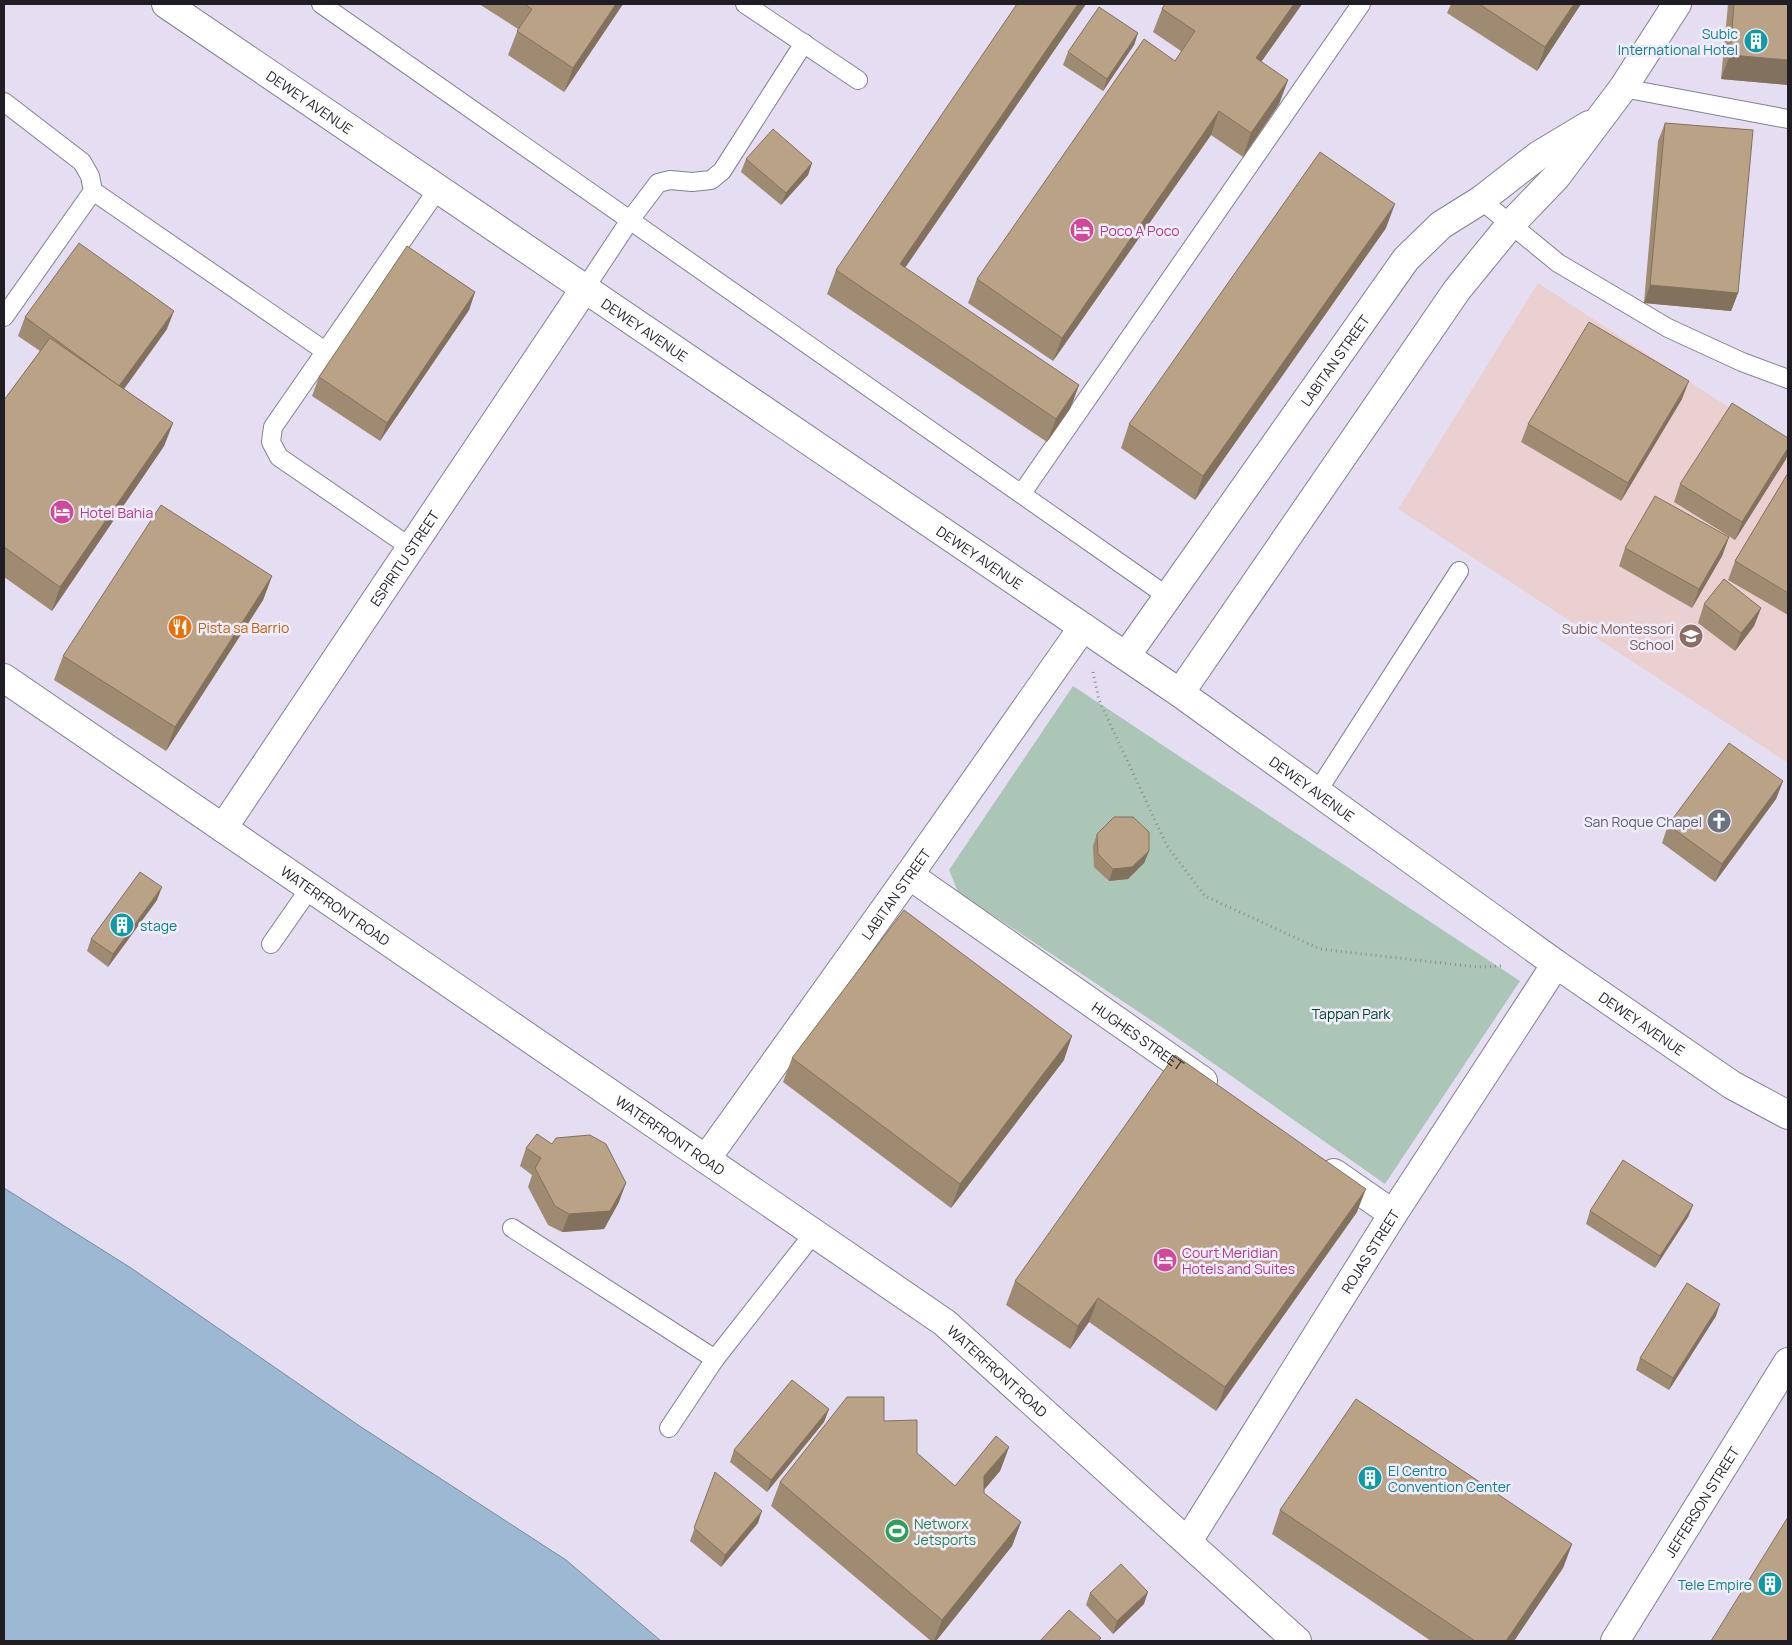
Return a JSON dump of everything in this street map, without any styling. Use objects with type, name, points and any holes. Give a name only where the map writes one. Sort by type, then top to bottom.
[{"type":"street","name":"DEWEY AVENUE","points":[[166,4],[1180,693],[1556,964],[1732,1085],[1788,1115]]},
{"type":"street","name":"LABITAN STREET","points":[[1180,693],[1457,290],[1510,225],[1556,177],[1623,88],[1677,4]]},
{"type":"street","name":"LABITAN STREET","points":[[1126,656],[1406,259],[1441,225],[1481,200],[1539,155],[1599,119]]},
{"type":"street","name":"ESPIRITU STREET","points":[[223,828],[585,288]]},
{"type":"street","name":"LABITAN STREET","points":[[706,1159],[1083,627]]},
{"type":"street","name":"WATERFRONT ROAD","points":[[4,678],[946,1323],[1297,1641]]},
{"type":"street","name":"HUGHES STREET","points":[[909,875],[1224,1095]]},
{"type":"street","name":"ROJAS STREET","points":[[1188,1541],[1393,1214],[1556,964]]},
{"type":"street","points":[[1312,1158],[1393,1214]]},
{"type":"street","name":"JEFFERSON STREET","points":[[1615,1641],[1788,1362]]},
{"type":"lane","points":[[321,4],[1167,596]]},
{"type":"lane","points":[[745,4],[858,80]]},
{"type":"lane","points":[[1022,493],[1361,4]]},
{"type":"lane","points":[[585,288],[630,220],[658,183],[670,180],[692,182],[711,180],[722,171],[804,43]]},
{"type":"lane","points":[[1623,88],[1788,119]]},
{"type":"lane","points":[[4,102],[82,162],[90,176],[93,191],[325,351]]},
{"type":"lane","points":[[410,547],[279,457],[271,442],[273,427],[438,189]]},
{"type":"lane","points":[[4,317],[93,191]]},
{"type":"lane","points":[[1481,200],[1558,263],[1668,328],[1742,362],[1788,379]]},
{"type":"lane","points":[[1317,792],[1459,571]]},
{"type":"lane","points":[[271,944],[310,888]]},
{"type":"lane","points":[[512,1228],[715,1359]]},
{"type":"lane","points":[[669,1428],[715,1359],[814,1232]]},
{"type":"path","points":[[1083,627],[1100,700],[1167,846],[1204,896],[1320,949],[1477,967],[1507,966]]},
{"type":"shaded area","name":"Subic Montessori School","points":[[1538,283],[1788,446],[1788,763],[1398,509]]},
{"type":"green space","name":"Tappan Park","points":[[1073,686],[1520,981],[1385,1184],[1163,1028],[958,892],[949,870]]},
{"type":"water","points":[[4,1188],[131,1268],[361,1427],[566,1560],[661,1641],[4,1641]]},
{"type":"building","points":[[524,4],[616,4],[573,68],[517,31],[532,9]]},
{"type":"building","points":[[1017,4],[1078,4],[900,264],[1079,385],[1056,419],[836,270]]},
{"type":"building","name":"Poco A Poco","points":[[1165,4],[1294,4],[1256,58],[1288,80],[1251,133],[1219,111],[1062,338],[977,279],[1144,39],[1175,61],[1195,31],[1162,9]]},
{"type":"building","points":[[1479,4],[1574,4],[1545,47]]},
{"type":"building","name":"Subic International Hotel","points":[[1734,4],[1788,4],[1788,60],[1730,55]]},
{"type":"building","points":[[1099,7],[1138,33],[1107,79],[1068,52]]},
{"type":"building","points":[[1665,123],[1753,130],[1738,293],[1650,285]]},
{"type":"building","points":[[773,129],[812,163],[786,193],[746,159]]},
{"type":"building","points":[[1320,152],[1395,204],[1203,476],[1129,424]]},
{"type":"building","points":[[79,243],[174,311],[119,386],[25,317]]},
{"type":"building","points":[[407,246],[475,292],[387,423],[319,377]]},
{"type":"building","points":[[1589,322],[1689,381],[1628,483],[1528,424]]},
{"type":"building","name":"Hotel Bahia","points":[[50,338],[173,423],[60,587],[4,547],[4,400]]},
{"type":"building","points":[[1732,403],[1788,438],[1788,448],[1742,522],[1680,484]]},
{"type":"building","points":[[1788,473],[1788,593],[1735,561]]},
{"type":"building","points":[[1655,496],[1729,537],[1699,589],[1625,548]]},
{"type":"building","points":[[161,505],[272,576],[175,727],[63,656]]},
{"type":"building","points":[[1724,579],[1761,608],[1741,633],[1704,604]]},
{"type":"building","name":"San Roque Chapel","points":[[1729,743],[1783,781],[1722,864],[1668,825]]},
{"type":"building","points":[[1114,817],[1133,817],[1149,832],[1149,851],[1132,867],[1113,869],[1098,854],[1097,834]]},
{"type":"building","name":"stage","points":[[140,872],[162,887],[113,954],[91,939]]},
{"type":"building","points":[[904,910],[1072,1036],[960,1184],[792,1058]]},
{"type":"building","points":[[1175,1055],[1366,1189],[1225,1387],[1098,1298],[1078,1326],[1015,1281]]},
{"type":"building","points":[[537,1134],[552,1144],[556,1138],[590,1135],[606,1144],[626,1183],[610,1211],[569,1214],[555,1206],[535,1168],[541,1158],[526,1148]]},
{"type":"building","points":[[1623,1160],[1693,1205],[1660,1256],[1590,1211]]},
{"type":"building","points":[[1687,1283],[1720,1304],[1673,1378],[1640,1358]]},
{"type":"building","points":[[792,1380],[829,1409],[771,1480],[734,1450]]},
{"type":"building","name":"Networx Jetsports","points":[[847,1397],[884,1397],[884,1421],[917,1420],[917,1453],[955,1486],[996,1436],[1009,1447],[984,1476],[984,1493],[1021,1522],[942,1620],[780,1482]]},
{"type":"building","name":"El Centro Convention Center","points":[[1356,1399],[1572,1544],[1506,1641],[1475,1641],[1280,1510]]},
{"type":"building","points":[[715,1472],[762,1511],[725,1555],[694,1528]]},
{"type":"building","name":"Tele Empire","points":[[1788,1517],[1788,1641],[1711,1641]]},
{"type":"building","points":[[1121,1564],[1148,1592],[1117,1621],[1090,1593]]},
{"type":"building","points":[[1069,1610],[1101,1638],[1098,1641],[1040,1641]]},
{"type":"place","name":"Subic International Hotel","points":[[1756,41]]},
{"type":"place","name":"Poco A Poco","points":[[1082,230]]},
{"type":"place","name":"Hotel Bahia","points":[[62,512]]},
{"type":"place","name":"Pista sa Barrio","points":[[180,627]]},
{"type":"place","name":"Subic Montessori School","points":[[1691,636]]},
{"type":"place","name":"San Roque Chapel","points":[[1719,821]]},
{"type":"place","name":"stage","points":[[122,925]]},
{"type":"place","name":"Court Meridian Hotels and Suites","points":[[1165,1260]]},
{"type":"place","name":"El Centro Convention Center","points":[[1370,1478]]},
{"type":"place","name":"Networx Jetsports","points":[[897,1531]]},
{"type":"place","name":"Tele Empire","points":[[1770,1584]]}]
